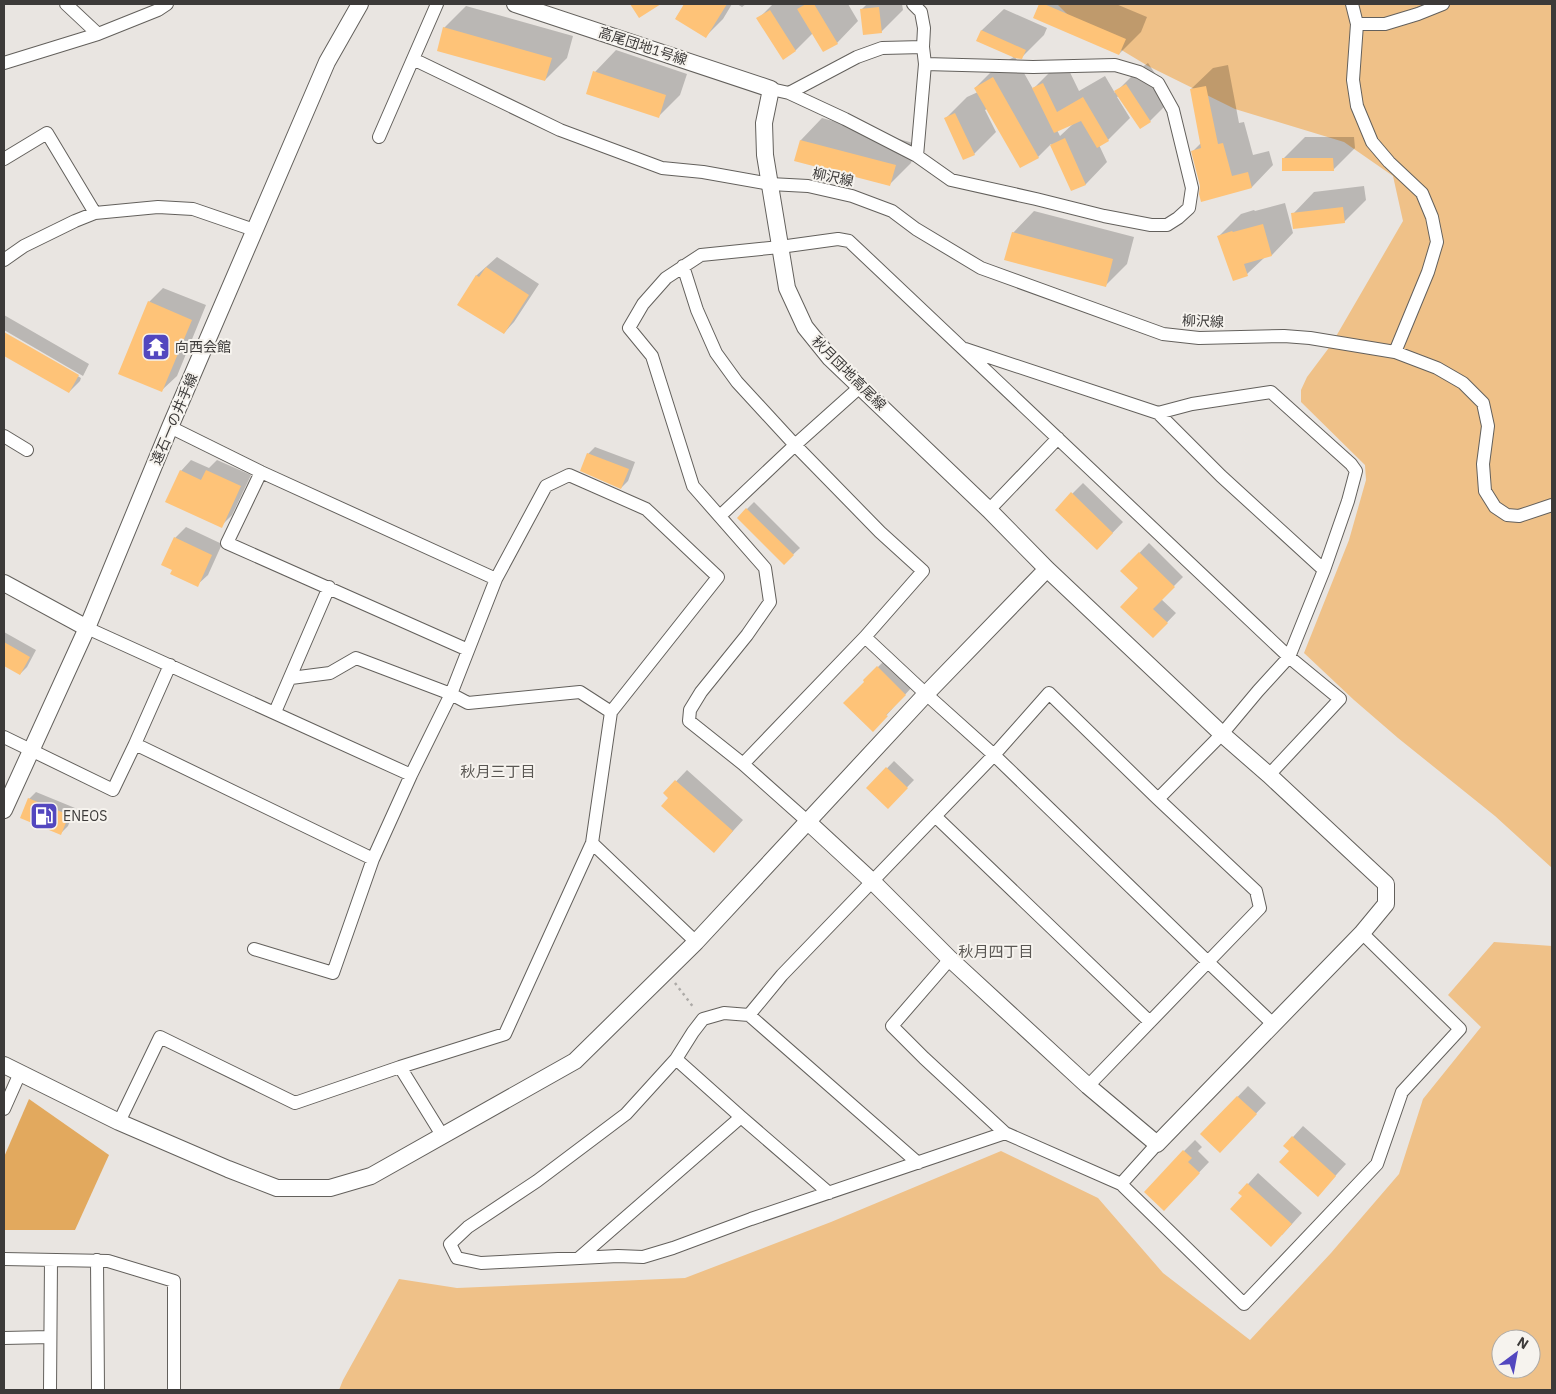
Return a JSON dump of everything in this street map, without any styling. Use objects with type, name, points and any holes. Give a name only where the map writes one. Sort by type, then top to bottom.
[{"type":"street","points":[[66,4],[98,34]]},
{"type":"street","points":[[4,63],[98,34],[158,10],[167,4]]},
{"type":"street","name":"遠石一の井手線","points":[[4,810],[87,628],[170,427],[327,62],[360,4]]},
{"type":"street","points":[[379,137],[437,4]]},
{"type":"street","name":"高尾団地1号線","points":[[515,4],[543,8],[771,89]]},
{"type":"street","points":[[913,4],[921,12],[924,28],[923,47],[925,64],[917,156]]},
{"type":"street","points":[[1352,4],[1357,24],[1353,80],[1357,106],[1372,142],[1389,162],[1422,193],[1432,217],[1437,242],[1428,272],[1395,352]]},
{"type":"street","points":[[1357,24],[1385,24],[1443,4]]},
{"type":"street","points":[[789,93],[857,57],[882,48],[923,47]]},
{"type":"street","name":"柳沢線","points":[[413,59],[560,130],[662,168],[703,172],[770,184],[808,186],[852,196],[892,212],[980,268],[1163,334],[1199,338],[1284,336],[1310,338],[1395,352],[1437,368],[1463,383],[1483,403],[1488,426],[1483,464],[1485,491],[1495,507],[1507,515],[1520,516],[1552,505]]},
{"type":"street","points":[[771,89],[789,93],[846,119],[917,156],[951,180],[1104,216],[1151,225],[1167,225],[1189,208],[1192,188],[1173,110],[1158,83],[1139,72],[1115,66],[1033,67],[925,64]]},
{"type":"street","name":"秋月団地高尾線","points":[[771,89],[764,123],[765,155],[787,288],[805,327],[830,358],[990,510],[1047,569],[1222,734],[1386,884],[1386,904],[1362,933],[1157,1144]]},
{"type":"street","points":[[4,159],[47,133],[95,213]]},
{"type":"street","points":[[4,260],[24,246],[95,213],[158,207],[193,208],[254,230]]},
{"type":"street","points":[[1121,1184],[1157,1144],[1088,1086],[950,959],[873,882],[807,821],[743,764],[689,721],[690,710],[701,692],[747,635],[770,602],[765,568],[693,486],[652,356],[629,328],[643,304],[666,278],[701,255],[780,248],[838,239],[849,241],[1289,657],[1340,699],[1269,775]]},
{"type":"street","points":[[683,266],[697,310],[716,353],[737,382],[880,532],[923,571],[865,637],[743,764]]},
{"type":"street","points":[[960,347],[1158,413],[1221,476],[1324,570]]},
{"type":"street","points":[[720,516],[861,386]]},
{"type":"street","points":[[1158,413],[1192,404],[1271,392],[1356,470],[1348,501],[1324,570],[1289,657],[1222,734],[1158,800]]},
{"type":"street","points":[[170,427],[260,472],[496,580]]},
{"type":"street","points":[[4,436],[27,450]]},
{"type":"street","points":[[990,510],[1058,438]]},
{"type":"street","points":[[260,472],[227,543],[468,650]]},
{"type":"street","points":[[119,1122],[160,1037],[295,1103],[505,1034],[592,843],[611,712],[718,577],[646,509],[569,476],[546,486],[496,580],[450,694],[373,859],[333,973],[254,949]]},
{"type":"street","points":[[4,1065],[119,1122],[277,1188],[330,1188],[371,1176],[575,1061],[696,942],[926,694],[1047,569]]},
{"type":"street","points":[[4,583],[87,628],[411,775]]},
{"type":"street","points":[[275,712],[329,588]]},
{"type":"street","points":[[865,637],[994,755],[1273,1024]]},
{"type":"street","points":[[291,678],[330,673],[356,658],[450,694],[468,703],[580,692],[611,712]]},
{"type":"street","points":[[4,736],[113,790],[170,666]]},
{"type":"street","points":[[750,1015],[782,975],[994,755],[1049,693],[1158,800],[1256,891],[1260,908],[1088,1086]]},
{"type":"street","points":[[135,744],[373,859]]},
{"type":"street","points":[[935,816],[1150,1022]]},
{"type":"street","points":[[592,843],[696,942]]},
{"type":"street","points":[[950,959],[892,1026],[1005,1134],[1121,1184],[1244,1304],[1377,1164],[1402,1092],[1460,1028],[1362,933]]},
{"type":"street","points":[[918,1163],[750,1015],[724,1013],[703,1019],[676,1059],[626,1114],[537,1181],[468,1227],[450,1244],[457,1258],[480,1263],[618,1256],[643,1257],[1005,1134]]},
{"type":"street","points":[[676,1059],[829,1193]]},
{"type":"street","points":[[400,1067],[442,1135]]},
{"type":"street","points":[[4,1109],[20,1073]]},
{"type":"street","points":[[579,1258],[741,1117]]},
{"type":"street","points":[[4,1259],[51,1261],[108,1260],[174,1281],[174,1390]]},
{"type":"street","points":[[97,1260],[98,1390]]},
{"type":"street","points":[[50,1390],[51,1261]]},
{"type":"street","points":[[4,1338],[50,1337]]},
{"type":"path","points":[[666,972],[703,1019]]},
{"type":"shaded area","points":[[1057,4],[1552,4],[1552,868],[1495,816],[1354,700],[1304,653],[1349,540],[1366,480],[1365,465],[1301,402],[1301,390],[1307,377],[1331,345],[1403,221],[1393,176],[1344,142],[1235,109],[1148,66],[1075,22]]},
{"type":"shaded area","points":[[1494,942],[1552,946],[1552,1390],[339,1390],[399,1279],[457,1288],[685,1278],[831,1222],[1001,1151],[1098,1198],[1163,1273],[1250,1340],[1331,1253],[1399,1174],[1423,1099],[1481,1027],[1448,995]]},
{"type":"shaded area","points":[[29,1099],[109,1155],[75,1230],[4,1230],[4,1157]]},
{"type":"building","points":[[630,4],[661,4],[639,18]]},
{"type":"building","points":[[684,4],[727,4],[706,38],[675,19]]},
{"type":"building","points":[[806,4],[814,4],[838,44],[823,52],[797,9]]},
{"type":"building","points":[[1039,4],[1044,4],[1126,39],[1119,55],[1033,18]]},
{"type":"building","points":[[879,7],[882,33],[863,35],[860,9]]},
{"type":"building","points":[[770,10],[796,51],[783,60],[756,18]]},
{"type":"building","points":[[443,27],[552,58],[545,81],[437,51]]},
{"type":"building","points":[[981,30],[1026,50],[1022,59],[1015,58],[976,41]]},
{"type":"building","points":[[593,71],[666,95],[659,118],[586,94]]},
{"type":"building","points":[[993,77],[1039,158],[1020,168],[974,88]]},
{"type":"building","points":[[1043,83],[1057,112],[1083,97],[1109,141],[1097,148],[1081,121],[1054,133],[1032,88]]},
{"type":"building","points":[[1126,84],[1151,122],[1140,129],[1114,91]]},
{"type":"building","points":[[1206,86],[1218,144],[1223,143],[1232,176],[1248,172],[1252,188],[1201,202],[1200,186],[1191,151],[1201,148],[1190,89]]},
{"type":"building","points":[[955,113],[975,155],[963,160],[944,118]]},
{"type":"building","points":[[1065,138],[1086,185],[1071,191],[1050,145]]},
{"type":"building","points":[[800,140],[896,165],[890,186],[794,161]]},
{"type":"building","points":[[1282,158],[1333,158],[1334,171],[1282,171]]},
{"type":"building","points":[[1343,207],[1345,223],[1293,229],[1291,213]]},
{"type":"building","points":[[1263,224],[1272,256],[1244,264],[1248,276],[1233,281],[1217,236]]},
{"type":"building","points":[[1012,232],[1113,259],[1106,287],[1004,260]]},
{"type":"building","points":[[486,267],[529,295],[504,334],[457,305],[476,275],[479,277]]},
{"type":"building","points":[[148,301],[192,320],[162,392],[118,374]]},
{"type":"building","points":[[4,332],[79,375],[69,393],[4,356]]},
{"type":"building","points":[[587,453],[629,469],[621,489],[580,471]]},
{"type":"building","points":[[180,470],[201,480],[206,470],[241,486],[222,528],[165,502]]},
{"type":"building","points":[[1071,492],[1113,533],[1097,550],[1055,510]]},
{"type":"building","points":[[746,508],[794,555],[784,565],[737,518]]},
{"type":"building","points":[[174,537],[212,555],[198,587],[170,574],[172,570],[161,565]]},
{"type":"building","points":[[1139,552],[1175,587],[1153,609],[1168,623],[1153,638],[1120,607],[1138,588],[1120,571]]},
{"type":"building","points":[[4,642],[30,657],[20,675],[4,666]]},
{"type":"building","points":[[877,666],[906,695],[886,715],[888,716],[873,732],[843,703]]},
{"type":"building","points":[[886,767],[908,788],[888,809],[866,788]]},
{"type":"building","points":[[675,780],[733,831],[714,853],[661,806],[668,798],[663,793]]},
{"type":"building","name":"ENEOS","points":[[28,798],[69,815],[61,835],[20,818]]},
{"type":"building","points":[[1237,1096],[1257,1114],[1220,1153],[1200,1134]]},
{"type":"building","points":[[1292,1136],[1336,1176],[1318,1197],[1279,1162],[1289,1151],[1283,1146]]},
{"type":"building","points":[[1183,1150],[1192,1158],[1188,1162],[1200,1173],[1164,1211],[1144,1192]]},
{"type":"building","points":[[1247,1183],[1292,1224],[1271,1247],[1230,1209],[1242,1196],[1238,1193]]},
{"type":"place","name":"向西会館","points":[[156,347]]},
{"type":"place","name":"ENEOS","points":[[44,816]]},
{"type":"district","name":"秋月三丁目","points":[[498,771]]},
{"type":"district","name":"秋月四丁目","points":[[996,951]]}]
